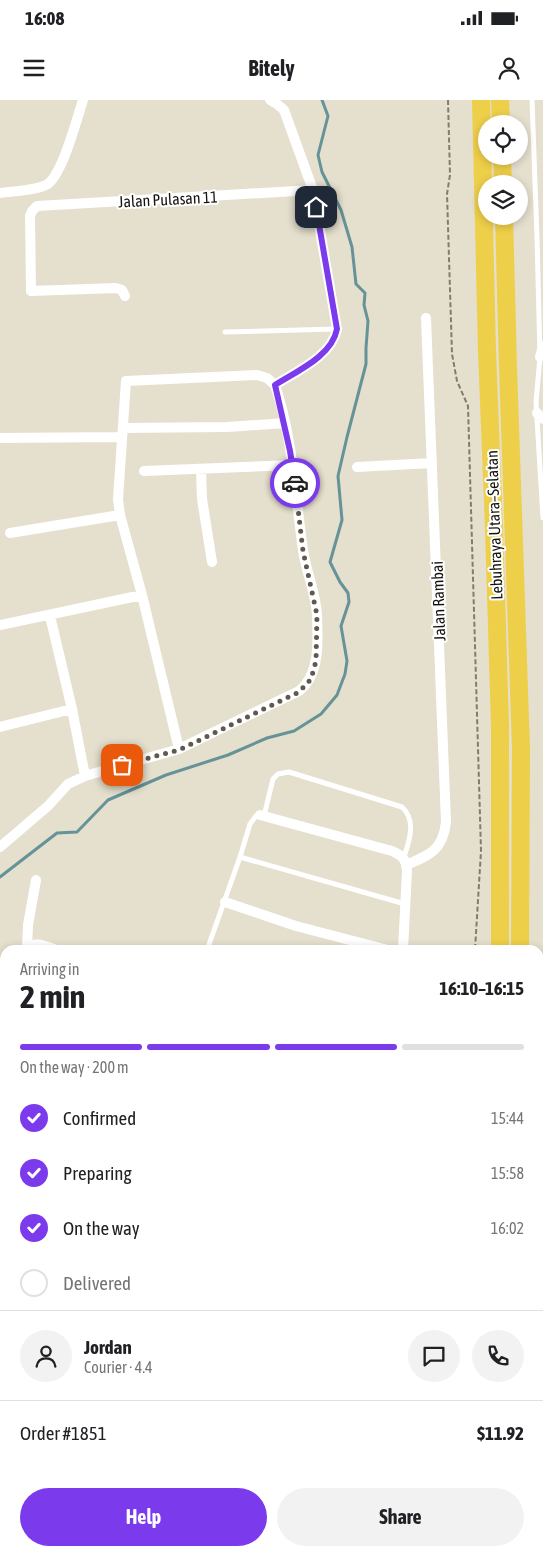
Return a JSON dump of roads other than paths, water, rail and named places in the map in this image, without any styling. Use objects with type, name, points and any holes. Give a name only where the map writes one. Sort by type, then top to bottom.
[{"type":"highway","name":"Lebuhraya Utara–Selatan","points":[[481,100],[487,351],[500,726],[500,945]]},
{"type":"highway","points":[[500,100],[501,115]]},
{"type":"highway","name":"Lebuhraya Utara–Selatan","points":[[504,225],[521,748],[520,945]]},
{"type":"street","points":[[0,193],[42,186],[52,180],[62,162],[83,100]]},
{"type":"street","points":[[270,100],[284,110],[313,190],[337,329],[335,339],[326,352],[275,385]]},
{"type":"street","name":"Jalan Pulasan 11","points":[[125,296],[122,290],[116,288],[31,291],[30,216],[32,211],[37,206],[313,190]]},
{"type":"street","name":"Jalan Rambai","points":[[405,861],[422,859],[438,847],[444,836],[446,822],[426,318]]},
{"type":"street","points":[[540,357],[543,346]]},
{"type":"street","points":[[0,847],[48,806],[68,784],[85,776],[179,750],[299,692],[311,679],[316,661],[317,615],[303,551],[293,465],[275,385],[267,378],[257,375],[126,381],[118,479],[120,515],[142,595],[179,750]]},
{"type":"street","points":[[0,438],[285,423]]},
{"type":"street","points":[[357,467],[432,463]]},
{"type":"street","points":[[144,471],[293,465]]},
{"type":"street","points":[[201,469],[202,499],[212,562]]},
{"type":"street","points":[[10,534],[120,515]]},
{"type":"street","points":[[0,625],[50,616],[142,595]]},
{"type":"street","points":[[50,616],[72,709],[85,776]]},
{"type":"street","points":[[0,727],[72,709]]},
{"type":"street","points":[[262,815],[392,851],[405,861],[403,945]]},
{"type":"street","points":[[27,945],[27,933],[36,880]]},
{"type":"street","points":[[224,902],[296,926],[369,945]]},
{"type":"lane","points":[[532,100],[540,357],[537,386],[540,416],[543,518]]},
{"type":"lane","points":[[225,332],[337,329]]},
{"type":"lane","points":[[210,945],[250,824],[256,816],[262,815],[273,779],[281,772],[289,772],[402,807],[407,812],[411,823],[405,861]]},
{"type":"lane","points":[[240,857],[405,904]]},
{"type":"waterway","points":[[0,877],[57,833],[77,832],[108,800],[166,775],[228,755],[267,738],[294,731],[321,714],[337,695],[345,674],[347,661],[341,626],[349,602],[348,593],[330,562],[342,520],[338,476],[366,364],[368,321],[364,305],[365,293],[356,284],[352,247],[341,210],[322,172],[318,155],[328,116],[322,100]]}]
